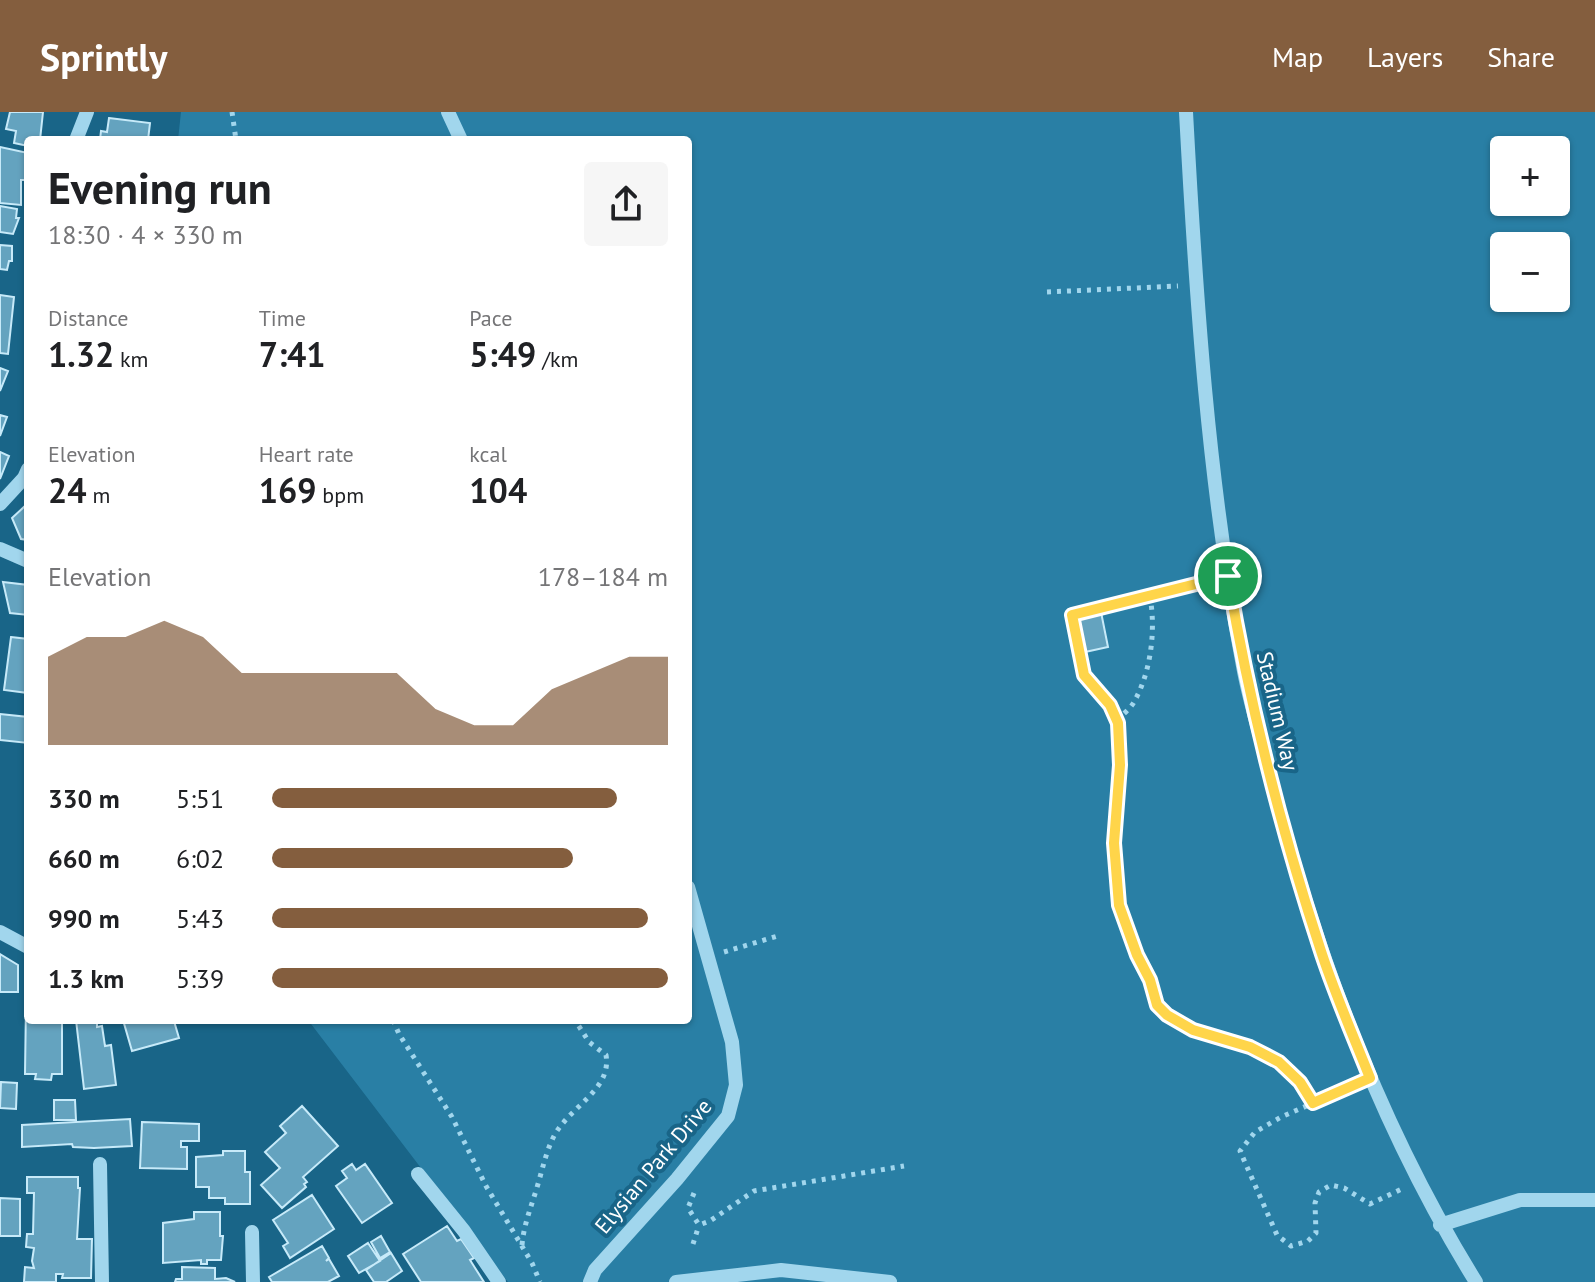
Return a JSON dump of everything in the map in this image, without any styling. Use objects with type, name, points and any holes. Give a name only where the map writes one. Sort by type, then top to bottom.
[{"type":"street","points":[[78,136],[87,112]]},
{"type":"street","points":[[448,112],[459,136]]},
{"type":"street","name":"Stadium Way","points":[[1186,112],[1199,332],[1220,524],[1243,668],[1280,817],[1321,950],[1370,1078],[1440,1225],[1476,1282]]},
{"type":"street","points":[[0,504],[24,478]]},
{"type":"street","points":[[0,549],[24,559]]},
{"type":"street","name":"Elysian Park Drive","points":[[590,1282],[595,1270],[728,1116],[736,1085],[732,1042],[692,901]]},
{"type":"street","points":[[0,932],[24,945]]},
{"type":"street","points":[[100,1164],[102,1282]]},
{"type":"street","points":[[418,1174],[464,1231],[499,1282]]},
{"type":"street","points":[[1440,1225],[1520,1200],[1595,1200]]},
{"type":"street","points":[[252,1232],[253,1282]]},
{"type":"street","points":[[676,1282],[781,1270],[890,1282]]},
{"type":"path","points":[[232,112],[235,136]]},
{"type":"path","points":[[1047,292],[1196,285]]},
{"type":"path","points":[[1228,576],[1072,615],[1084,675],[1110,705],[1117,720],[1120,765],[1114,843],[1119,905],[1157,1005],[1167,1015],[1193,1030],[1250,1047],[1279,1062],[1300,1082],[1313,1103]]},
{"type":"path","points":[[1117,720],[1133,703],[1151,650],[1153,615],[1150,597]]},
{"type":"path","points":[[708,957],[781,935]]},
{"type":"path","points":[[395,1024],[452,1117],[486,1186],[540,1282]]},
{"type":"path","points":[[522,1246],[528,1213],[550,1145],[567,1116],[602,1084],[608,1068],[606,1055],[589,1042],[578,1024]]},
{"type":"path","points":[[1370,1078],[1255,1132],[1240,1151],[1282,1242],[1299,1246],[1316,1233],[1315,1203],[1319,1192],[1331,1185],[1344,1188],[1370,1204],[1419,1181]]},
{"type":"path","points":[[690,1163],[699,1180],[688,1208],[699,1225]]},
{"type":"path","points":[[699,1225],[754,1191],[904,1166]]},
{"type":"path","points":[[693,1244],[699,1225]]},
{"type":"shaded area","points":[[181,112],[1595,112],[1595,1282],[508,1282],[311,1024],[692,1024],[692,136],[178,136]]},
{"type":"building","points":[[10,112],[43,112],[40,136],[24,136],[24,145],[14,143],[16,131],[6,129]]},
{"type":"building","points":[[109,118],[150,123],[148,136],[100,136],[101,131],[107,132]]},
{"type":"building","points":[[0,147],[24,152],[21,205],[0,203]]},
{"type":"building","points":[[0,206],[17,209],[16,218],[19,218],[13,234],[0,232]]},
{"type":"building","points":[[0,245],[12,246],[12,261],[9,261],[7,270],[0,269]]},
{"type":"building","points":[[0,295],[14,297],[8,354],[0,353]]},
{"type":"building","points":[[0,368],[8,371],[0,391]]},
{"type":"building","points":[[0,415],[7,417],[0,436]]},
{"type":"building","points":[[0,452],[9,456],[0,479]]},
{"type":"building","points":[[24,507],[24,539],[21,539],[12,518]]},
{"type":"building","points":[[3,582],[24,585],[24,615],[10,613]]},
{"type":"building","points":[[1101,612],[1108,647],[1085,652],[1078,616]]},
{"type":"building","points":[[11,637],[24,639],[24,692],[4,690]]},
{"type":"building","points":[[0,714],[24,717],[24,743],[0,740]]},
{"type":"building","points":[[0,954],[18,965],[18,992],[0,992]]},
{"type":"building","points":[[26,1024],[62,1024],[62,1074],[52,1074],[51,1080],[35,1079],[36,1074],[25,1074]]},
{"type":"building","points":[[76,1024],[97,1024],[97,1027],[102,1026],[105,1046],[111,1045],[116,1085],[84,1089]]},
{"type":"building","points":[[124,1024],[175,1024],[179,1038],[132,1051]]},
{"type":"building","points":[[1,1082],[17,1083],[16,1109],[0,1108]]},
{"type":"building","points":[[54,1100],[75,1100],[76,1120],[54,1120]]},
{"type":"building","points":[[302,1106],[338,1146],[303,1177],[306,1187],[282,1208],[261,1185],[280,1168],[265,1152],[286,1133],[280,1126]]},
{"type":"building","points":[[130,1119],[132,1146],[94,1148],[73,1147],[72,1144],[22,1147],[22,1125]]},
{"type":"building","points":[[142,1122],[199,1124],[199,1141],[181,1141],[181,1147],[187,1147],[187,1169],[140,1168]]},
{"type":"building","points":[[223,1151],[245,1151],[245,1172],[250,1172],[250,1204],[225,1204],[225,1198],[209,1198],[209,1187],[196,1187],[196,1157],[223,1155]]},
{"type":"building","points":[[352,1164],[356,1170],[365,1164],[392,1203],[362,1223],[336,1186],[347,1178],[342,1171]]},
{"type":"building","points":[[27,1177],[78,1177],[77,1239],[92,1239],[91,1278],[62,1278],[63,1274],[56,1274],[56,1282],[24,1282],[25,1267],[34,1268],[34,1248],[26,1247],[27,1234],[33,1234],[34,1193],[27,1193]]},
{"type":"building","points":[[312,1195],[334,1229],[290,1258],[283,1246],[288,1243],[273,1220]]},
{"type":"building","points":[[0,1198],[20,1199],[20,1236],[0,1236]]},
{"type":"building","points":[[194,1212],[220,1212],[220,1236],[223,1236],[221,1260],[207,1260],[207,1264],[201,1264],[201,1260],[163,1263],[163,1223],[194,1219]]},
{"type":"building","points":[[447,1226],[474,1258],[470,1260],[484,1282],[421,1282],[403,1254]]},
{"type":"building","points":[[381,1236],[390,1252],[380,1258],[371,1242]]},
{"type":"building","points":[[368,1243],[380,1261],[359,1273],[348,1256]]},
{"type":"building","points":[[322,1246],[329,1258],[326,1261],[329,1259],[339,1276],[328,1282],[272,1282],[269,1277]]},
{"type":"building","points":[[391,1253],[402,1271],[386,1282],[374,1282],[366,1270]]},
{"type":"building","points":[[182,1267],[215,1268],[215,1279],[226,1278],[235,1282],[175,1282],[182,1279]]},
{"type":"route","points":[[1228,576],[1243,668],[1280,817],[1321,950],[1370,1078],[1313,1103],[1300,1082],[1279,1062],[1250,1047],[1193,1030],[1167,1015],[1157,1005],[1119,905],[1114,843],[1120,765],[1118,723],[1110,705],[1084,675],[1072,615],[1110,608],[1228,576]]}]
